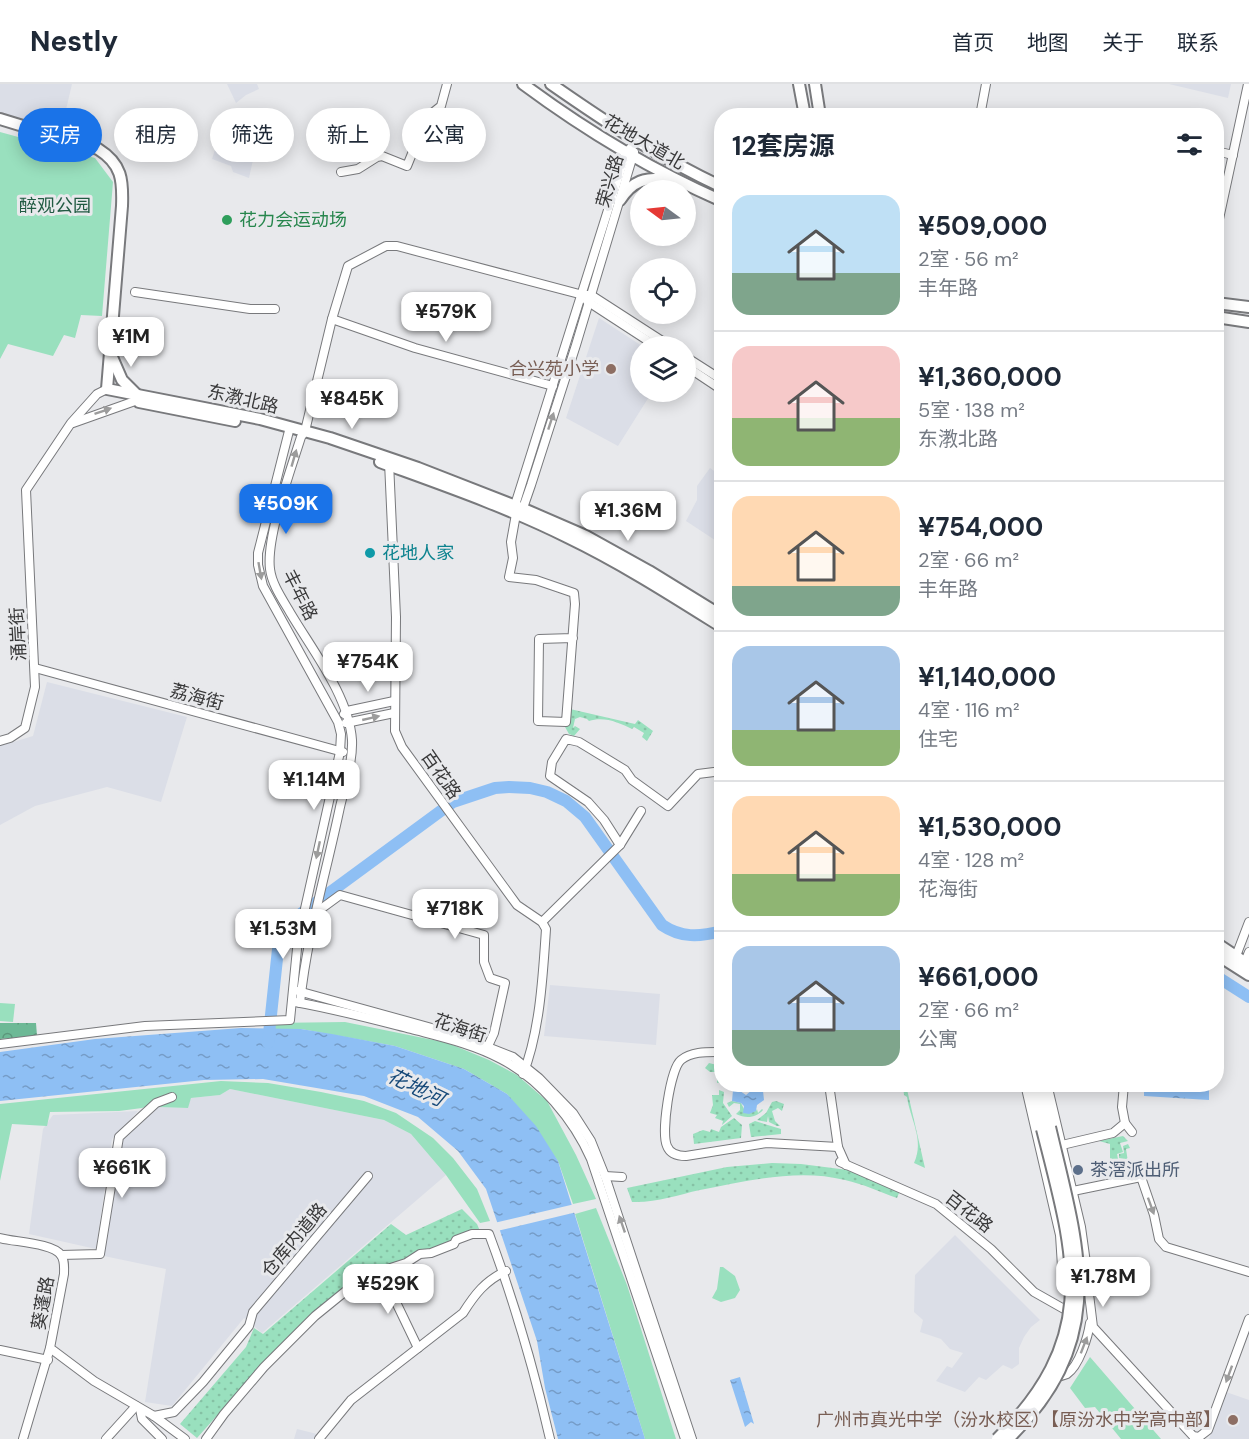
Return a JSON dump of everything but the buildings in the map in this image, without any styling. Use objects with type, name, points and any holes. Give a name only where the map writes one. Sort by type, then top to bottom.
[{"type":"main road","name":"花地大道北","points":[[523,84],[630,155],[673,179],[714,197]]},
{"type":"main road","name":"花地大道北","points":[[552,84],[636,142],[664,159],[714,183]]},
{"type":"main road","points":[[799,84],[804,108]]},
{"type":"main road","points":[[815,84],[819,108]]},
{"type":"main road","points":[[0,119],[98,148],[111,158],[120,173],[123,191],[122,206],[110,351],[104,390]]},
{"type":"main road","points":[[0,126],[90,152],[105,162],[114,175],[116,182],[115,216],[104,390]]},
{"type":"main road","points":[[620,200],[636,182],[654,178],[673,179]]},
{"type":"main road","points":[[1224,304],[1249,307]]},
{"type":"main road","points":[[1224,318],[1249,322]]},
{"type":"main road","points":[[110,351],[118,374],[135,398]]},
{"type":"main road","name":"东漖北路","points":[[104,390],[290,430],[389,461],[518,509],[616,552],[714,611]]},
{"type":"main road","name":"东漖北路","points":[[518,509],[627,568],[714,622]]},
{"type":"main road","points":[[1224,947],[1245,959]]},
{"type":"main road","points":[[1224,959],[1249,975]]},
{"type":"main road","points":[[1008,1439],[1033,1413],[1054,1381],[1069,1348],[1078,1311],[1080,1280],[1078,1255],[1035,1092]]},
{"type":"main road","points":[[997,1439],[1024,1410],[1044,1382],[1060,1351],[1071,1302],[1067,1235],[1046,1128],[1042,1092]]},
{"type":"street","points":[[341,172],[358,169],[382,156],[407,166],[422,129],[431,114],[441,106],[447,84]]},
{"type":"street","points":[[982,108],[986,84]]},
{"type":"street","points":[[1224,196],[1248,84]]},
{"type":"street","name":"荣兴路","points":[[518,509],[553,386],[587,298],[630,155],[636,142]]},
{"type":"street","points":[[1224,153],[1233,155]]},
{"type":"street","name":"荣兴路","points":[[518,509],[620,200],[630,155]]},
{"type":"street","name":"丰年路","points":[[297,991],[325,875],[352,740],[347,711],[279,594],[270,571],[269,556],[348,266],[386,246],[397,246],[587,298]]},
{"type":"street","points":[[135,292],[250,309],[275,309]]},
{"type":"street","points":[[587,298],[642,336]]},
{"type":"street","points":[[587,298],[653,336]]},
{"type":"street","points":[[332,319],[415,348],[553,386]]},
{"type":"street","points":[[696,363],[714,375]]},
{"type":"street","points":[[696,373],[714,385]]},
{"type":"street","name":"涌岸街","points":[[0,741],[10,738],[25,728],[35,687],[26,490],[71,423],[104,390]]},
{"type":"street","points":[[71,423],[135,398]]},
{"type":"street","name":"丰年路","points":[[290,430],[260,541],[258,565],[268,597],[338,722]]},
{"type":"street","name":"百花路","points":[[389,461],[396,617],[395,731],[398,739],[448,812],[517,905],[542,922]]},
{"type":"street","points":[[518,509],[511,534],[513,558],[509,578],[536,580],[574,593],[576,604],[566,722],[538,721],[539,639],[573,638]]},
{"type":"street","name":"荔海街","points":[[34,668],[351,754]]},
{"type":"street","points":[[338,722],[347,711],[394,701]]},
{"type":"street","points":[[338,722],[349,724],[394,713]]},
{"type":"street","points":[[300,1003],[297,991],[302,922],[340,752],[341,734],[338,722]]},
{"type":"street","points":[[619,847],[604,820],[588,802],[550,776],[552,762],[566,739],[579,742],[625,770],[632,780],[668,806],[698,774],[714,772]]},
{"type":"street","points":[[525,1070],[537,1022],[546,928],[542,922],[619,847],[640,811]]},
{"type":"street","points":[[314,914],[340,895],[484,935],[484,962],[490,978],[505,983],[494,1033],[488,1046]]},
{"type":"street","points":[[1245,959],[1249,922]]},
{"type":"street","points":[[0,1044],[145,1026],[290,1020],[291,1001],[297,991]]},
{"type":"street","name":"花海街","points":[[297,991],[457,1035],[513,1057],[568,1118],[583,1141],[591,1159],[685,1439]]},
{"type":"street","name":"花海街","points":[[291,1001],[350,1012],[446,1038],[503,1060],[525,1070],[573,1113],[591,1141],[605,1176],[692,1439]]},
{"type":"street","points":[[714,1053],[692,1054],[683,1058],[676,1065],[668,1105],[665,1140],[673,1153],[686,1156],[767,1143],[838,1147],[830,1092]]},
{"type":"street","points":[[1027,1092],[1060,1235],[1064,1309],[1063,1325],[1053,1361],[1055,1367],[1065,1370],[1074,1366]]},
{"type":"street","points":[[1049,1092],[1086,1257],[1085,1284],[1089,1294],[1091,1322],[1084,1345],[1072,1370],[1062,1376],[1036,1382],[1056,1349]]},
{"type":"street","points":[[1123,1092],[1122,1107],[1125,1123],[1132,1132]]},
{"type":"street","points":[[61,1255],[100,1254],[119,1137],[156,1103],[172,1097]]},
{"type":"street","points":[[1062,1145],[1113,1133],[1125,1123]]},
{"type":"street","name":"百花路","points":[[838,1147],[843,1164],[936,1204],[991,1249],[1034,1292],[1064,1309]]},
{"type":"street","name":"仓库内道路","points":[[154,1416],[174,1412],[203,1382],[249,1326],[253,1312],[368,1176]]},
{"type":"street","points":[[605,1176],[622,1177]]},
{"type":"street","points":[[1073,1191],[1141,1177],[1154,1215],[1159,1239],[1166,1248],[1249,1272]]},
{"type":"street","points":[[206,1439],[246,1387],[315,1316],[347,1290],[381,1271],[406,1263],[420,1254],[431,1253],[454,1244],[456,1240],[472,1234],[489,1234],[505,1272],[537,1380],[550,1439]]},
{"type":"street","name":"葵蓬路","points":[[0,1238],[48,1246],[61,1255],[64,1274],[50,1348],[94,1381],[154,1416],[186,1439]]},
{"type":"street","points":[[381,1271],[418,1348]]},
{"type":"street","points":[[319,1439],[351,1400],[463,1313],[474,1296],[492,1278],[505,1272]]},
{"type":"street","points":[[1064,1285],[1077,1289],[1085,1284]]},
{"type":"street","points":[[1091,1322],[1101,1338],[1193,1436],[1199,1437],[1208,1430],[1249,1319]]},
{"type":"street","points":[[23,1439],[50,1348]]},
{"type":"street","points":[[0,1350],[48,1360]]},
{"type":"street","points":[[106,1439],[138,1408]]},
{"type":"street","name":"葵蓬路","points":[[138,1408],[142,1419],[162,1439]]},
{"type":"shaded area","points":[[0,84],[72,84],[66,108],[18,108],[18,118],[0,113]]},
{"type":"shaded area","points":[[227,84],[257,84],[259,89],[236,103]]},
{"type":"shaded area","points":[[1169,84],[1231,84],[1228,98]]},
{"type":"shaded area","points":[[220,162],[253,162],[249,178],[233,172],[231,166]]},
{"type":"shaded area","name":"合兴苑小学","points":[[599,318],[630,338],[630,402],[646,402],[618,446],[566,418]]},
{"type":"shaded area","points":[[710,468],[714,471],[714,539],[686,521],[697,500],[697,486]]},
{"type":"shaded area","points":[[47,682],[187,717],[161,802],[107,787],[35,806],[0,825],[0,746],[33,736]]},
{"type":"shaded area","points":[[550,985],[660,994],[656,1045],[544,1036]]},
{"type":"shaded area","points":[[230,1089],[384,1120],[411,1134],[446,1175],[262,1333],[244,1318],[172,1406],[145,1402],[166,1269],[104,1256],[119,1137],[158,1107],[187,1108],[191,1098],[220,1095]]},
{"type":"shaded area","points":[[138,1111],[112,1139],[96,1249],[29,1234],[43,1129],[53,1115]]},
{"type":"shaded area","points":[[955,1235],[1040,1320],[1024,1337],[1019,1348],[1019,1364],[1012,1369],[1003,1365],[986,1380],[979,1377],[965,1392],[936,1381],[947,1366],[952,1368],[963,1353],[950,1349],[941,1339],[920,1332],[923,1320],[914,1312],[915,1275]]},
{"type":"shaded area","name":"广州市真光中学（汾水校区）【原汾水中学高中部】","points":[[1226,1392],[1249,1400],[1249,1439],[1209,1439]]},
{"type":"shaded area","points":[[297,1429],[321,1435],[317,1439],[294,1439]]},
{"type":"green space","name":"醉观公园","points":[[0,132],[18,137],[18,162],[98,162],[113,182],[102,316],[81,315],[75,338],[64,335],[53,356],[8,344],[0,359]]},
{"type":"green space","points":[[570,709],[635,724],[638,720],[653,731],[647,741],[642,737],[644,733],[634,727],[632,729],[612,721],[600,719],[589,721],[580,717],[575,719],[573,728],[575,726],[580,729],[574,736],[569,734],[565,727]]},
{"type":"green space","points":[[0,1003],[15,1004],[13,1022],[0,1021]]},
{"type":"green space","points":[[345,1022],[448,1043],[489,1060],[517,1075],[547,1101],[596,1199],[573,1204],[558,1161],[507,1094],[464,1069],[395,1046],[301,1029],[272,1029],[271,1023]]},
{"type":"green space","points":[[0,1023],[36,1023],[37,1036],[0,1039]]},
{"type":"green space","points":[[709,1063],[714,1064],[714,1072],[710,1072],[705,1068]]},
{"type":"green space","points":[[221,1081],[268,1083],[321,1092],[364,1101],[396,1113],[433,1138],[453,1158],[477,1189],[490,1221],[480,1223],[446,1175],[411,1134],[384,1120],[230,1089],[220,1095],[191,1098],[188,1108],[158,1107],[169,1098],[142,1108],[119,1111],[50,1112],[47,1126],[12,1124],[0,1181],[0,1104]]},
{"type":"green space","points":[[719,1092],[724,1092],[723,1103],[732,1116],[722,1125],[723,1121],[715,1118],[717,1115],[710,1113],[713,1105],[712,1095],[719,1095]]},
{"type":"green space","points":[[904,1092],[908,1092],[925,1168],[914,1163],[918,1146],[916,1130],[907,1097]]},
{"type":"green space","points":[[732,1101],[741,1103],[744,1109],[756,1111],[757,1109],[758,1113],[763,1110],[754,1116],[740,1116],[736,1114],[740,1110],[740,1104],[734,1103],[729,1107],[727,1103]]},
{"type":"green space","points":[[772,1102],[784,1104],[782,1111],[778,1108],[772,1111],[775,1121],[780,1126],[769,1122],[768,1116],[767,1122],[757,1120],[766,1113]]},
{"type":"green space","points":[[734,1118],[742,1125],[741,1138],[694,1144],[693,1134],[703,1130],[710,1132],[711,1129],[719,1132],[721,1127]]},
{"type":"green space","points":[[755,1121],[781,1129],[781,1134],[751,1137],[749,1124]]},
{"type":"green space","points":[[1123,1136],[1128,1141],[1120,1143],[1123,1152],[1117,1154],[1118,1159],[1115,1160],[1116,1165],[1124,1164],[1126,1171],[1121,1173],[1123,1178],[1110,1180],[1110,1144],[1099,1141]]},
{"type":"green space","points":[[1128,1144],[1130,1148],[1126,1149],[1130,1175],[1136,1174],[1124,1179],[1123,1173],[1127,1172],[1124,1159],[1119,1158],[1119,1154],[1124,1153],[1123,1146]]},
{"type":"green space","points":[[772,1163],[848,1170],[901,1188],[897,1198],[845,1180],[809,1175],[772,1177],[658,1200],[632,1202],[627,1188],[727,1167]]},
{"type":"green space","points":[[596,1208],[627,1285],[676,1439],[645,1439],[575,1214]]},
{"type":"green space","points":[[462,1209],[477,1224],[480,1231],[452,1243],[418,1253],[367,1275],[341,1290],[278,1347],[197,1438],[180,1424],[246,1347],[254,1328],[263,1334],[391,1224],[406,1235]]},
{"type":"green space","points":[[720,1267],[735,1276],[740,1290],[735,1298],[721,1302],[712,1298],[717,1289]]},
{"type":"green space","points":[[1090,1357],[1161,1439],[1121,1439],[1095,1407],[1085,1408],[1070,1388]]},
{"type":"water","name":"花地河","points":[[241,1028],[301,1029],[395,1046],[464,1069],[507,1094],[536,1126],[558,1161],[645,1439],[558,1439],[545,1388],[537,1341],[486,1189],[458,1151],[418,1117],[364,1096],[263,1079],[204,1080],[0,1101],[0,1052],[95,1039]]},
{"type":"water","points":[[733,1092],[742,1092],[746,1095],[750,1092],[763,1092],[764,1100],[757,1105],[756,1111],[749,1114],[743,1113],[744,1106],[741,1103],[732,1101]]},
{"type":"water","points":[[1144,1092],[1209,1092],[1209,1100],[1144,1096]]},
{"type":"water","points":[[740,1377],[754,1424],[751,1422],[745,1427],[730,1380]]},
{"type":"pier","points":[[575,1204],[577,1212],[497,1231],[494,1223]]},
{"type":"waterway","points":[[268,1043],[282,930],[291,921],[453,802],[495,788],[530,788],[547,792],[566,801],[585,817],[662,925],[683,934],[714,932]]},
{"type":"waterway","points":[[1224,981],[1249,997]]},
{"type":"place","name":"花力会运动场","points":[[227,220]]},
{"type":"place","name":"合兴苑小学","points":[[611,369]]},
{"type":"place","name":"花地人家","points":[[370,553]]},
{"type":"place","name":"茶滘派出所","points":[[1078,1170]]},
{"type":"place","name":"广州市真光中学（汾水校区）【原汾水中学高中部】","points":[[1233,1420]]}]
